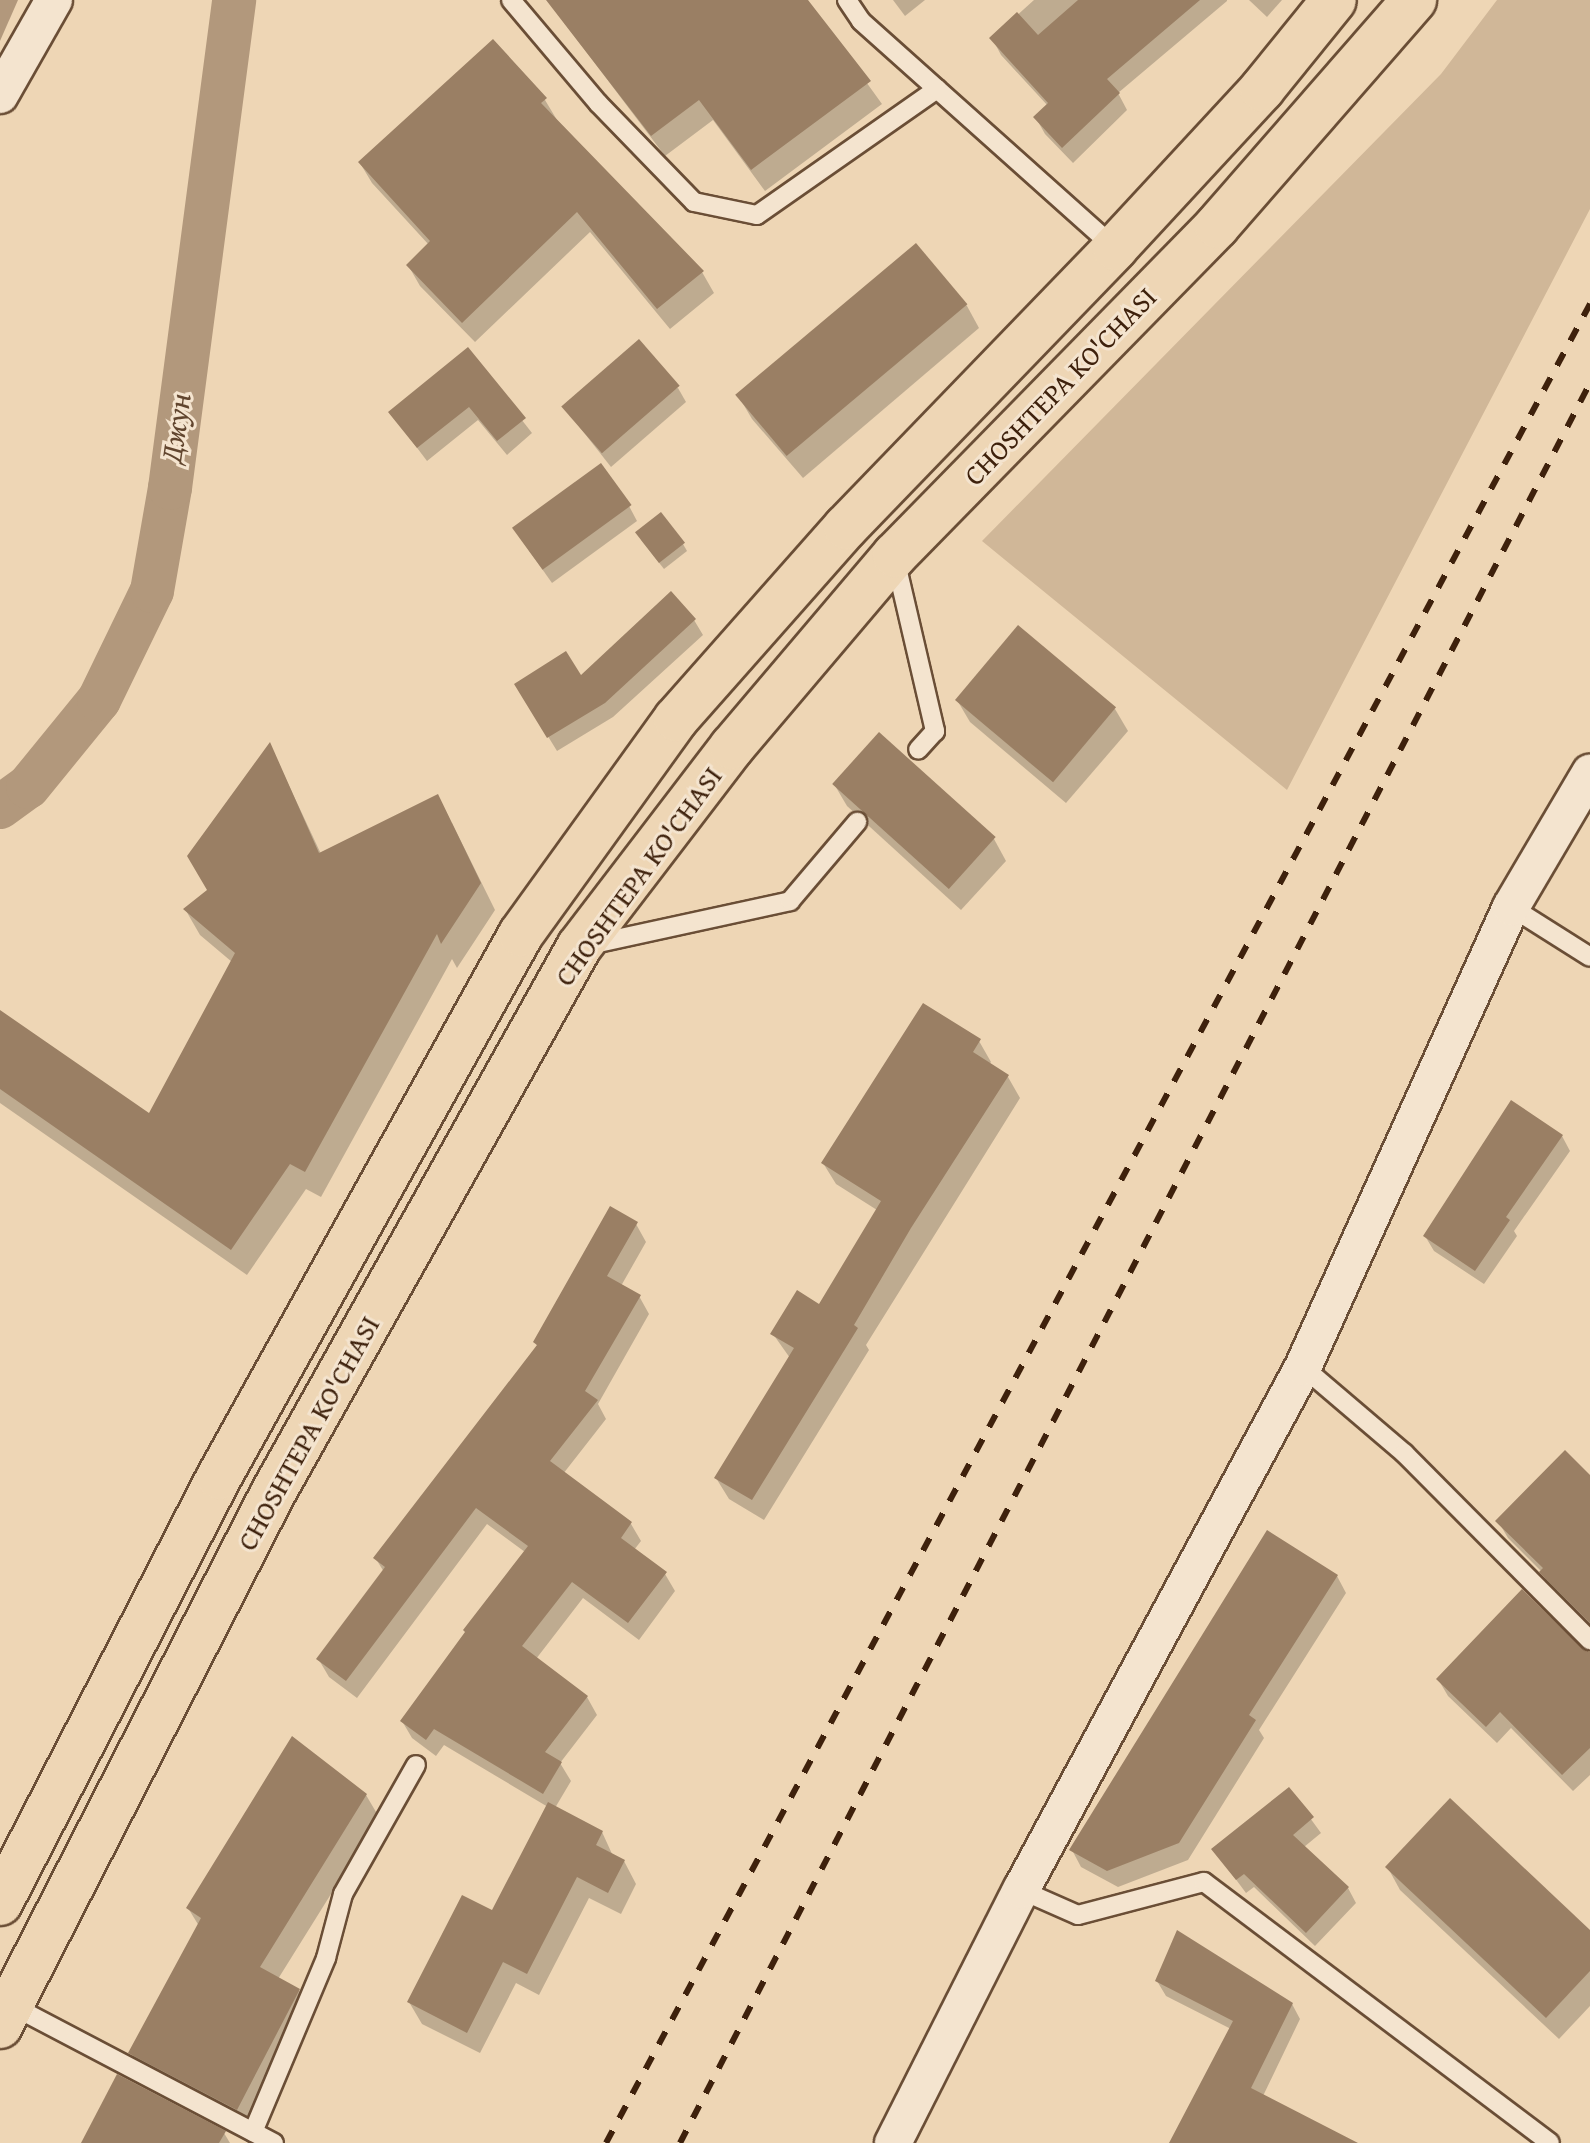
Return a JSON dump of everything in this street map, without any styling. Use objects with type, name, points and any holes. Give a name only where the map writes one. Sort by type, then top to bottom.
[{"type":"main road","name":"CHOSHTEPA KO'CHASI","points":[[0,1903],[219,1477],[521,934],[676,719],[846,527],[1115,248],[1262,89],[1334,0]]},
{"type":"main road","name":"CHOSHTEPA KO'CHASI","points":[[5,2016],[273,1493],[579,947],[732,747],[895,555],[1217,226],[1414,0]]},
{"type":"street","points":[[0,95],[54,0]]},
{"type":"street","points":[[893,2143],[1021,1890],[1303,1367],[1511,907],[1590,773]]},
{"type":"lane","points":[[511,0],[598,103],[694,202],[757,215],[937,89]]},
{"type":"lane","points":[[847,0],[861,21],[1115,248]]},
{"type":"lane","points":[[895,555],[935,731],[918,750]]},
{"type":"lane","points":[[579,947],[790,901],[857,822]]},
{"type":"lane","points":[[1511,907],[1590,957]]},
{"type":"lane","points":[[1303,1367],[1404,1453],[1590,1640]]},
{"type":"lane","points":[[253,2132],[326,1958],[343,1894],[416,1765]]},
{"type":"lane","points":[[1021,1890],[1078,1915],[1204,1882],[1550,2143]]},
{"type":"lane","points":[[5,2016],[274,2143]]},
{"type":"shaded area","points":[[0,0],[18,0],[0,41]]},
{"type":"shaded area","points":[[1497,0],[1590,0],[1590,209],[1287,790],[982,541],[1441,74]]},
{"type":"building","points":[[546,0],[808,0],[871,81],[751,170],[699,100],[651,136]]},
{"type":"building","points":[[1078,0],[1200,0],[1107,79],[1120,93],[1062,148],[1033,117],[1048,103],[989,38],[1017,12],[1038,35]]},
{"type":"building","points":[[493,39],[547,98],[541,103],[704,271],[657,309],[577,212],[462,323],[406,265],[430,241],[358,162]]},
{"type":"building","points":[[916,243],[967,304],[787,456],[735,395]]},
{"type":"building","points":[[639,339],[680,386],[602,453],[561,407]]},
{"type":"building","points":[[468,347],[526,418],[497,441],[469,407],[417,448],[388,412]]},
{"type":"building","points":[[601,463],[632,505],[543,570],[512,528]]},
{"type":"building","points":[[661,512],[685,543],[659,563],[635,532]]},
{"type":"building","points":[[671,591],[696,619],[605,703],[547,738],[514,684],[566,651],[581,675]]},
{"type":"building","points":[[1018,625],[1116,707],[1053,782],[955,700]]},
{"type":"building","points":[[879,732],[996,837],[949,889],[832,784]]},
{"type":"building","points":[[270,742],[319,853],[438,794],[481,883],[441,944],[437,934],[305,1172],[290,1164],[231,1250],[0,1089],[0,1010],[149,1113],[235,953],[183,909],[207,890],[187,856]]},
{"type":"building","points":[[923,1003],[981,1039],[973,1052],[1009,1075],[911,1228],[854,1325],[858,1328],[752,1500],[714,1478],[794,1348],[770,1334],[797,1290],[819,1304],[881,1201],[821,1163]]},
{"type":"building","points":[[1511,1100],[1563,1135],[1506,1217],[1510,1220],[1475,1271],[1423,1236]]},
{"type":"building","points":[[610,1206],[638,1222],[607,1276],[641,1295],[585,1391],[598,1400],[550,1461],[632,1522],[621,1538],[667,1572],[628,1623],[572,1582],[522,1646],[588,1696],[545,1752],[562,1762],[543,1794],[434,1729],[426,1740],[400,1721],[465,1632],[463,1630],[528,1546],[476,1508],[346,1681],[316,1659],[385,1567],[373,1558],[537,1345],[533,1342]]},
{"type":"building","points":[[1565,1450],[1590,1475],[1590,1623],[1539,1572],[1543,1568],[1495,1521]]},
{"type":"building","points":[[1267,1530],[1338,1575],[1249,1715],[1256,1720],[1179,1843],[1107,1871],[1069,1850]]},
{"type":"building","points":[[1522,1589],[1582,1648],[1590,1652],[1590,1748],[1562,1775],[1500,1712],[1486,1727],[1436,1679]]},
{"type":"building","points":[[292,1736],[367,1794],[260,1967],[300,1989],[237,2110],[128,2053],[201,1918],[186,1908]]},
{"type":"building","points":[[1289,1787],[1314,1817],[1293,1835],[1349,1887],[1306,1933],[1244,1874],[1236,1880],[1211,1849]]},
{"type":"building","points":[[1450,1798],[1590,1930],[1590,1971],[1546,2018],[1385,1867]]},
{"type":"building","points":[[548,1802],[603,1831],[596,1845],[625,1860],[608,1893],[577,1877],[527,1974],[503,1962],[467,2033],[407,2002],[462,1895],[492,1910]]},
{"type":"building","points":[[1177,1930],[1293,2003],[1251,2088],[1358,2143],[1169,2143],[1233,2021],[1155,1981]]},
{"type":"building","points":[[117,2074],[226,2131],[219,2143],[81,2143]]},
{"type":"waterway","name":"Джун","points":[[0,807],[28,787],[99,700],[152,591],[170,488],[234,0]]},
{"type":"railway","points":[[606,2143],[1590,304]]},
{"type":"railway","points":[[680,2143],[1590,383]]}]
